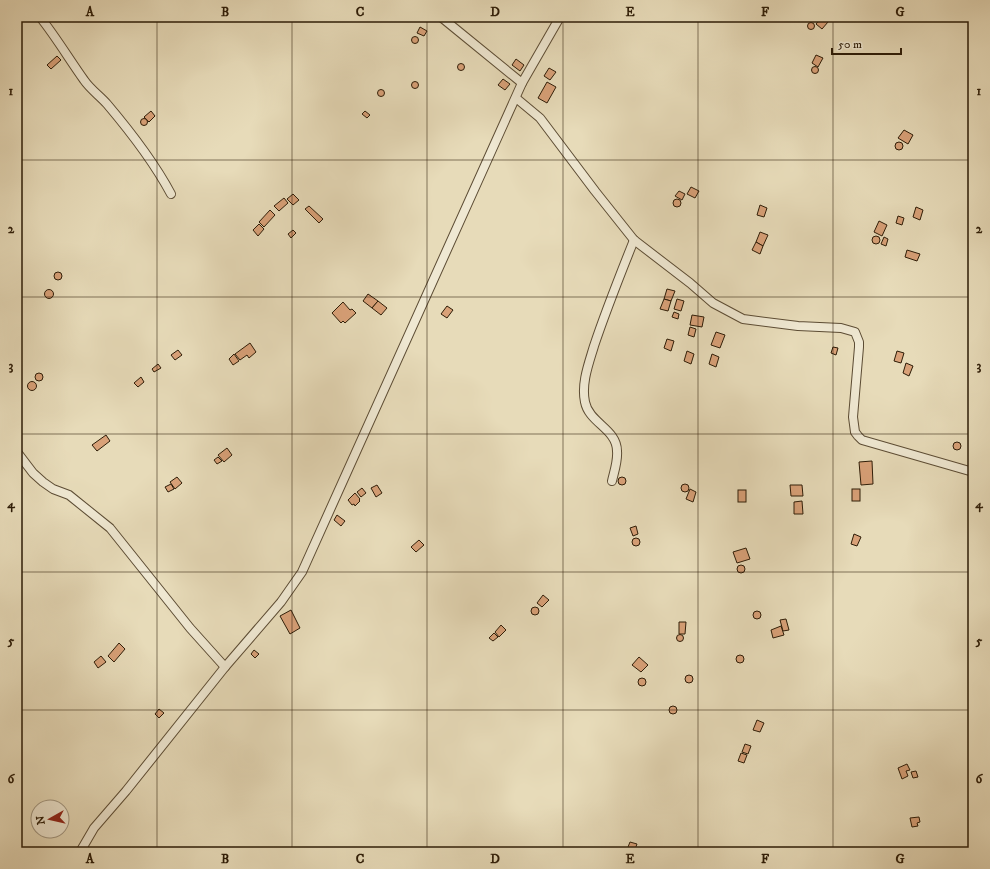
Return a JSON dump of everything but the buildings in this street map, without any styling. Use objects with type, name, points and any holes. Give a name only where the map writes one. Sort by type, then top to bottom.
[{"type":"street","points":[[40,17],[66,52],[84,81],[108,105],[160,175],[171,194]]},
{"type":"street","points":[[441,17],[522,82]]},
{"type":"street","points":[[80,852],[94,828],[126,791],[224,667],[281,602],[302,572],[522,82],[560,17]]},
{"type":"street","points":[[516,98],[540,118],[634,240],[690,283],[713,303],[743,319],[798,326],[840,328],[855,332],[859,342],[859,347],[853,417],[855,432],[862,440],[973,472]]},
{"type":"street","points":[[612,481],[618,452],[616,443],[606,429],[588,412],[584,402],[583,386],[600,328],[634,240]]},
{"type":"street","points":[[17,452],[33,473],[43,482],[53,489],[68,495],[110,528],[224,667]]}]
